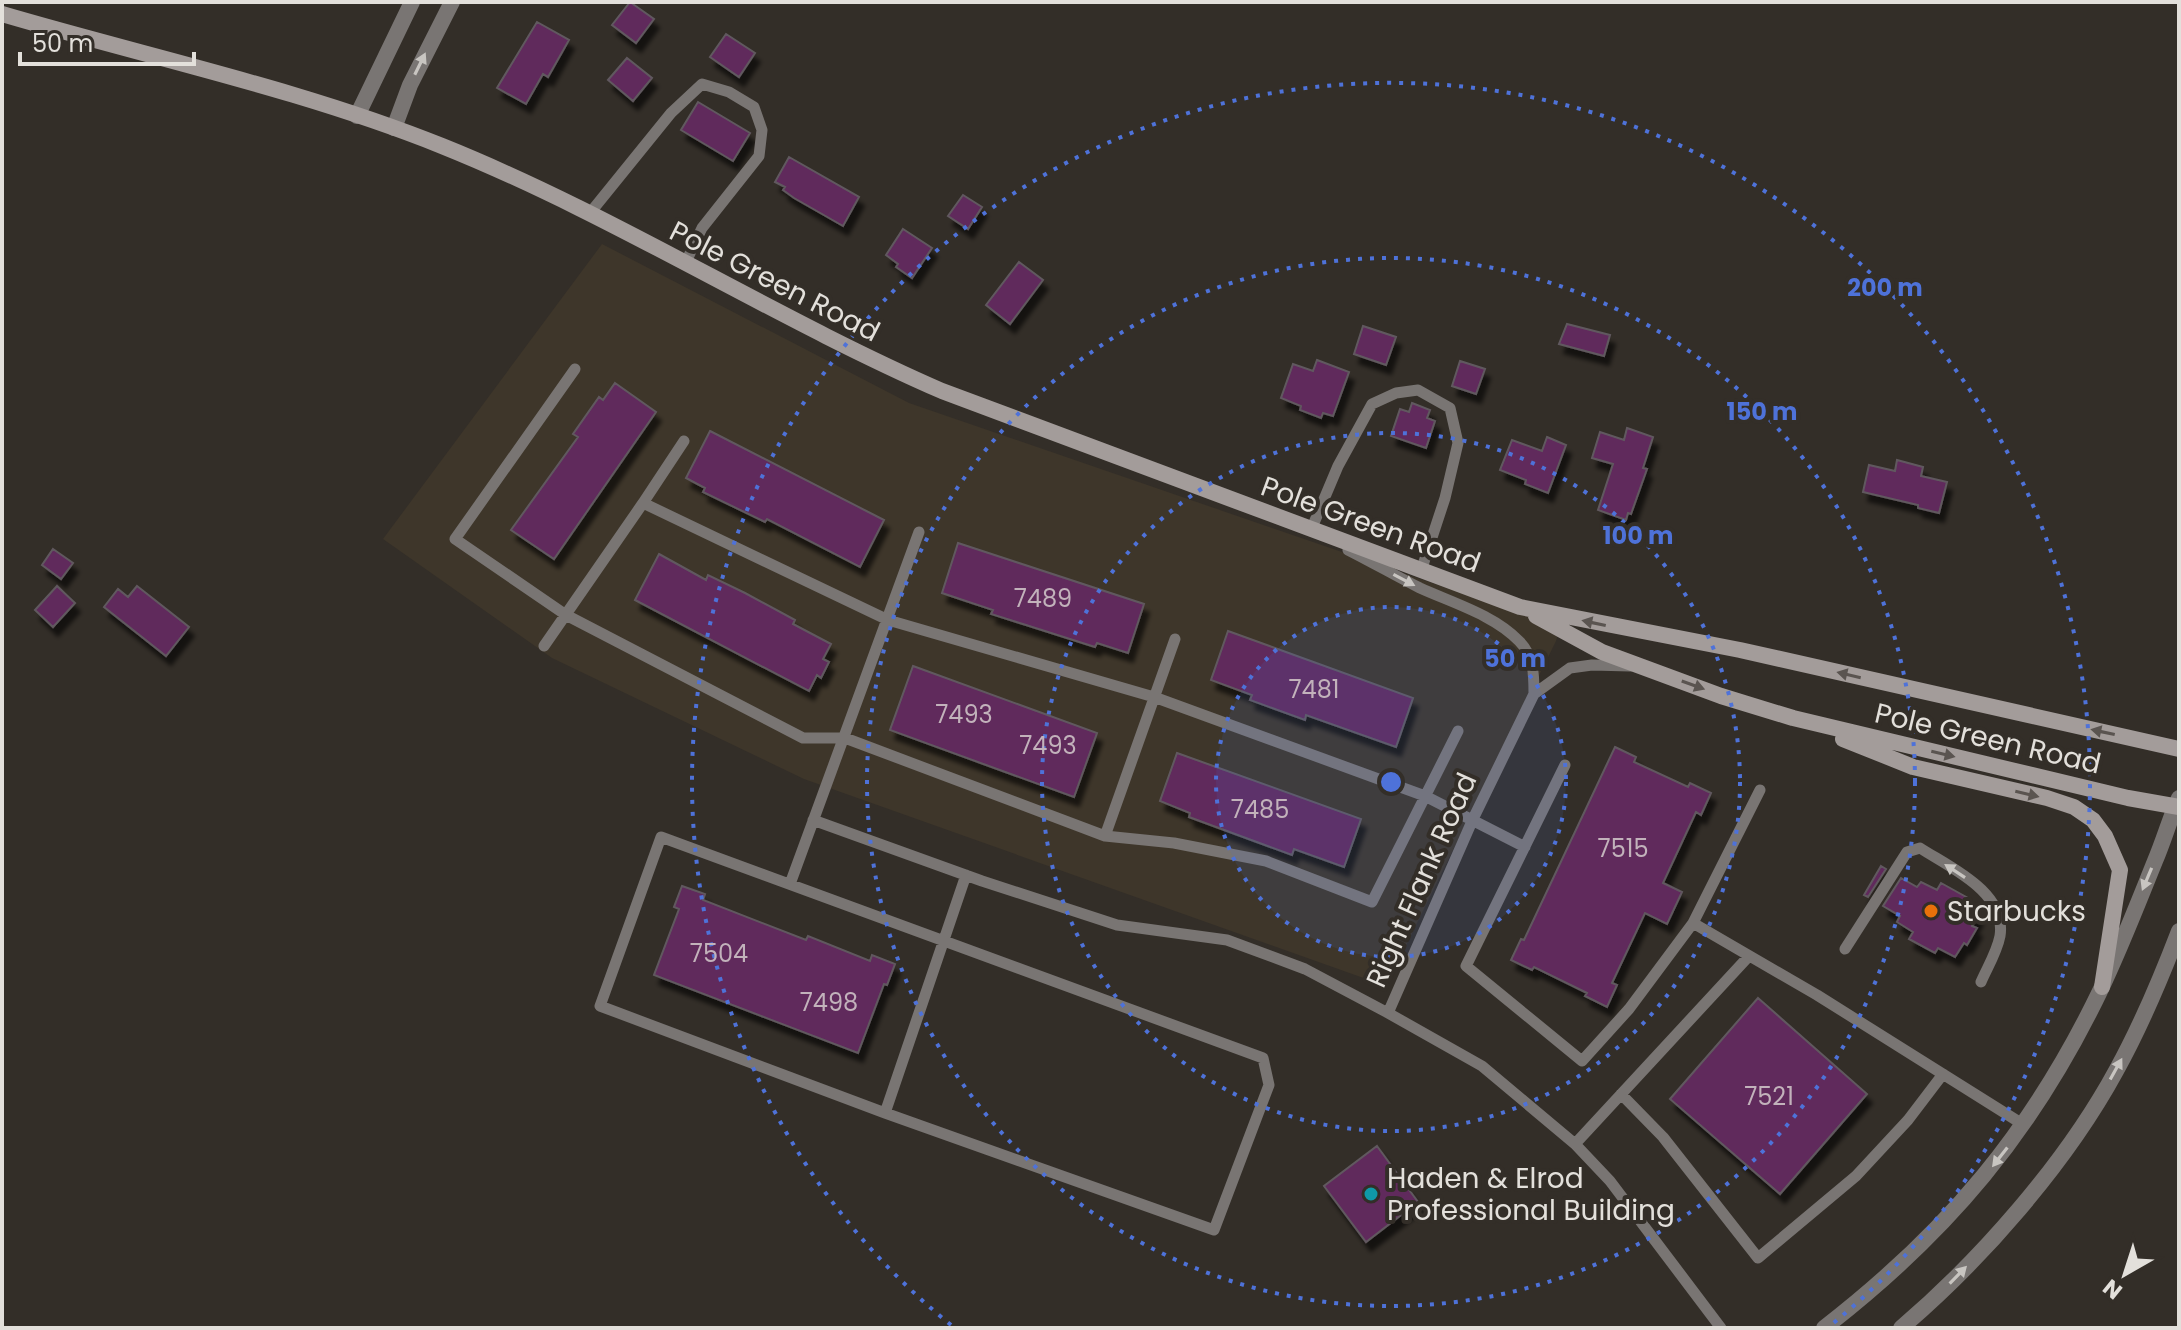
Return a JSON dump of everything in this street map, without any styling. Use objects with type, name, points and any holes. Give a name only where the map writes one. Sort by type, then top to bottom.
[{"type":"main road","name":"Pole Green Road","points":[[2,14],[357,116],[470,158],[590,213],[867,358],[942,391],[1520,607],[1602,652],[1793,718],[2128,798],[2178,804]]},
{"type":"main road","name":"Pole Green Road","points":[[1520,607],[1740,650],[2179,749]]},
{"type":"main road","points":[[1793,718],[1913,767],[2047,798],[2074,807],[2093,820],[2105,836],[2120,870],[2102,987]]},
{"type":"street","points":[[357,116],[412,2]]},
{"type":"street","points":[[394,128],[410,85],[452,2]]},
{"type":"street","points":[[1824,1328],[1879,1284],[1931,1235],[1979,1183],[2024,1125],[2068,1054],[2102,987],[2178,804]]},
{"type":"street","points":[[1901,1328],[1942,1292],[1996,1236],[2058,1158],[2116,1072],[2179,931]]},
{"type":"lane","points":[[590,213],[671,113],[702,84],[729,92],[754,107],[762,130],[759,156],[702,228],[685,264]]},
{"type":"lane","points":[[575,369],[455,539],[566,615],[803,738],[845,738],[1105,836],[1174,843],[1266,861],[1372,902],[1458,731]]},
{"type":"lane","points":[[1421,571],[1445,498],[1458,443],[1450,408],[1418,390],[1396,393],[1372,404],[1338,466],[1311,530],[1511,634],[1520,642],[1531,662],[1534,694]]},
{"type":"lane","points":[[544,646],[684,441]]},
{"type":"lane","points":[[643,503],[888,620],[1154,697],[1425,796],[1525,847]]},
{"type":"lane","points":[[790,884],[919,532]]},
{"type":"lane","points":[[1105,836],[1175,639]]},
{"type":"lane","points":[[1534,694],[1570,668],[1641,666]]},
{"type":"lane","name":"Right Flank Road","points":[[1534,694],[1473,819],[1388,1013],[1482,1066],[1575,1144],[1610,1181],[1721,1328]]},
{"type":"lane","points":[[1565,765],[1466,966],[1582,1061],[1629,1009],[1693,923],[1760,790]]},
{"type":"lane","points":[[813,820],[1117,925],[1227,940],[1305,969],[1388,1013]]},
{"type":"lane","points":[[661,837],[944,940],[1263,1058],[1269,1085],[1214,1230],[885,1113],[600,1006],[661,837]]},
{"type":"lane","points":[[1845,949],[1907,852],[1920,848],[1973,883],[1993,903],[2000,934],[1981,982]]},
{"type":"lane","points":[[885,1113],[966,875]]},
{"type":"lane","points":[[1693,923],[2024,1125]]},
{"type":"lane","points":[[1575,1144],[1749,956]]},
{"type":"lane","points":[[1621,1094],[1663,1137],[1758,1258],[1856,1176],[1908,1120],[1943,1074]]},
{"type":"shaded area","points":[[602,244],[909,403],[1560,627],[1556,641],[1386,986],[804,779],[552,658],[383,539]]},
{"type":"building","points":[[630,2],[654,19],[636,43],[612,25]]},
{"type":"building","points":[[537,22],[569,40],[548,77],[543,74],[526,104],[497,88]]},
{"type":"building","points":[[726,34],[755,53],[739,77],[710,57]]},
{"type":"building","points":[[627,58],[652,78],[633,101],[608,80]]},
{"type":"building","points":[[698,102],[750,133],[733,161],[681,130]]},
{"type":"building","points":[[789,157],[859,197],[843,226],[794,198],[783,190],[785,187],[775,182]]},
{"type":"building","points":[[963,195],[982,207],[968,229],[948,216]]},
{"type":"building","points":[[903,229],[932,248],[912,278],[886,255]]},
{"type":"building","points":[[1019,262],[1043,280],[1010,324],[986,305]]},
{"type":"building","points":[[1567,324],[1610,335],[1604,356],[1559,344]]},
{"type":"building","points":[[1363,326],[1396,337],[1386,365],[1354,354]]},
{"type":"building","points":[[1317,360],[1349,372],[1333,416],[1323,413],[1321,418],[1281,398],[1293,364],[1313,371]]},
{"type":"building","points":[[1460,361],[1485,369],[1476,394],[1452,386]]},
{"type":"building","points":[[615,383],[656,412],[554,559],[511,530],[578,437],[573,434],[599,397],[603,400]]},
{"type":"building","points":[[1412,403],[1430,410],[1427,418],[1435,421],[1426,448],[1391,436],[1400,409],[1409,412]]},
{"type":"building","points":[[1627,428],[1653,437],[1643,468],[1647,469],[1626,520],[1598,510],[1613,464],[1592,458],[1600,432],[1624,440]]},
{"type":"building","points":[[710,431],[884,520],[860,567],[767,519],[765,522],[703,492],[705,488],[686,478]]},
{"type":"building","points":[[1547,437],[1566,445],[1548,493],[1500,470],[1512,440],[1542,451]]},
{"type":"building","points":[[1897,460],[1923,467],[1921,476],[1947,482],[1939,513],[1863,492],[1869,465],[1895,471]]},
{"type":"building","points":[[958,543],[1144,604],[1128,653],[1097,643],[1095,647],[991,614],[993,610],[942,593]]},
{"type":"building","points":[[53,549],[73,563],[61,579],[42,565]]},
{"type":"building","points":[[659,554],[706,580],[708,575],[745,593],[831,644],[823,659],[829,662],[821,678],[817,675],[809,691],[635,600]]},
{"type":"building","points":[[57,586],[75,603],[53,627],[35,610]]},
{"type":"building","points":[[137,586],[189,627],[166,656],[104,607],[118,589],[128,597]]},
{"type":"building","points":[[1228,631],[1413,698],[1396,747],[1306,715],[1305,720],[1250,700],[1252,695],[1211,680]]},
{"type":"building","points":[[913,666],[1097,733],[1074,797],[890,730]]},
{"type":"building","points":[[1615,747],[1636,757],[1634,762],[1688,787],[1690,783],[1711,793],[1701,815],[1696,812],[1663,883],[1682,892],[1667,924],[1645,913],[1612,983],[1617,985],[1607,1007],[1585,996],[1587,993],[1534,967],[1532,970],[1511,960],[1521,939],[1524,940]]},
{"type":"building","points":[[1177,753],[1361,819],[1344,867],[1294,849],[1292,855],[1189,817],[1190,813],[1160,801]]},
{"type":"building","points":[[1881,866],[1886,869],[1868,897],[1864,895]]},
{"type":"building","name":"Starbucks","points":[[1901,878],[1917,887],[1921,882],[1937,890],[1941,883],[1968,898],[1962,907],[1978,916],[1972,926],[1977,928],[1955,957],[1938,948],[1935,953],[1909,939],[1913,932],[1897,922],[1900,916],[1883,906]]},
{"type":"building","points":[[682,886],[705,894],[703,900],[806,940],[808,936],[870,961],[872,955],[895,964],[887,985],[884,984],[858,1053],[654,975],[679,909],[674,907]]},
{"type":"building","points":[[1758,998],[1867,1094],[1780,1194],[1670,1099]]},
{"type":"building","name":"Haden & Elrod Professional Building","points":[[1377,1146],[1418,1202],[1366,1242],[1324,1186]]},
{"type":"place","name":"Starbucks","points":[[1931,911]]},
{"type":"place","name":"Haden & Elrod Professional Building","points":[[1371,1194]]}]
